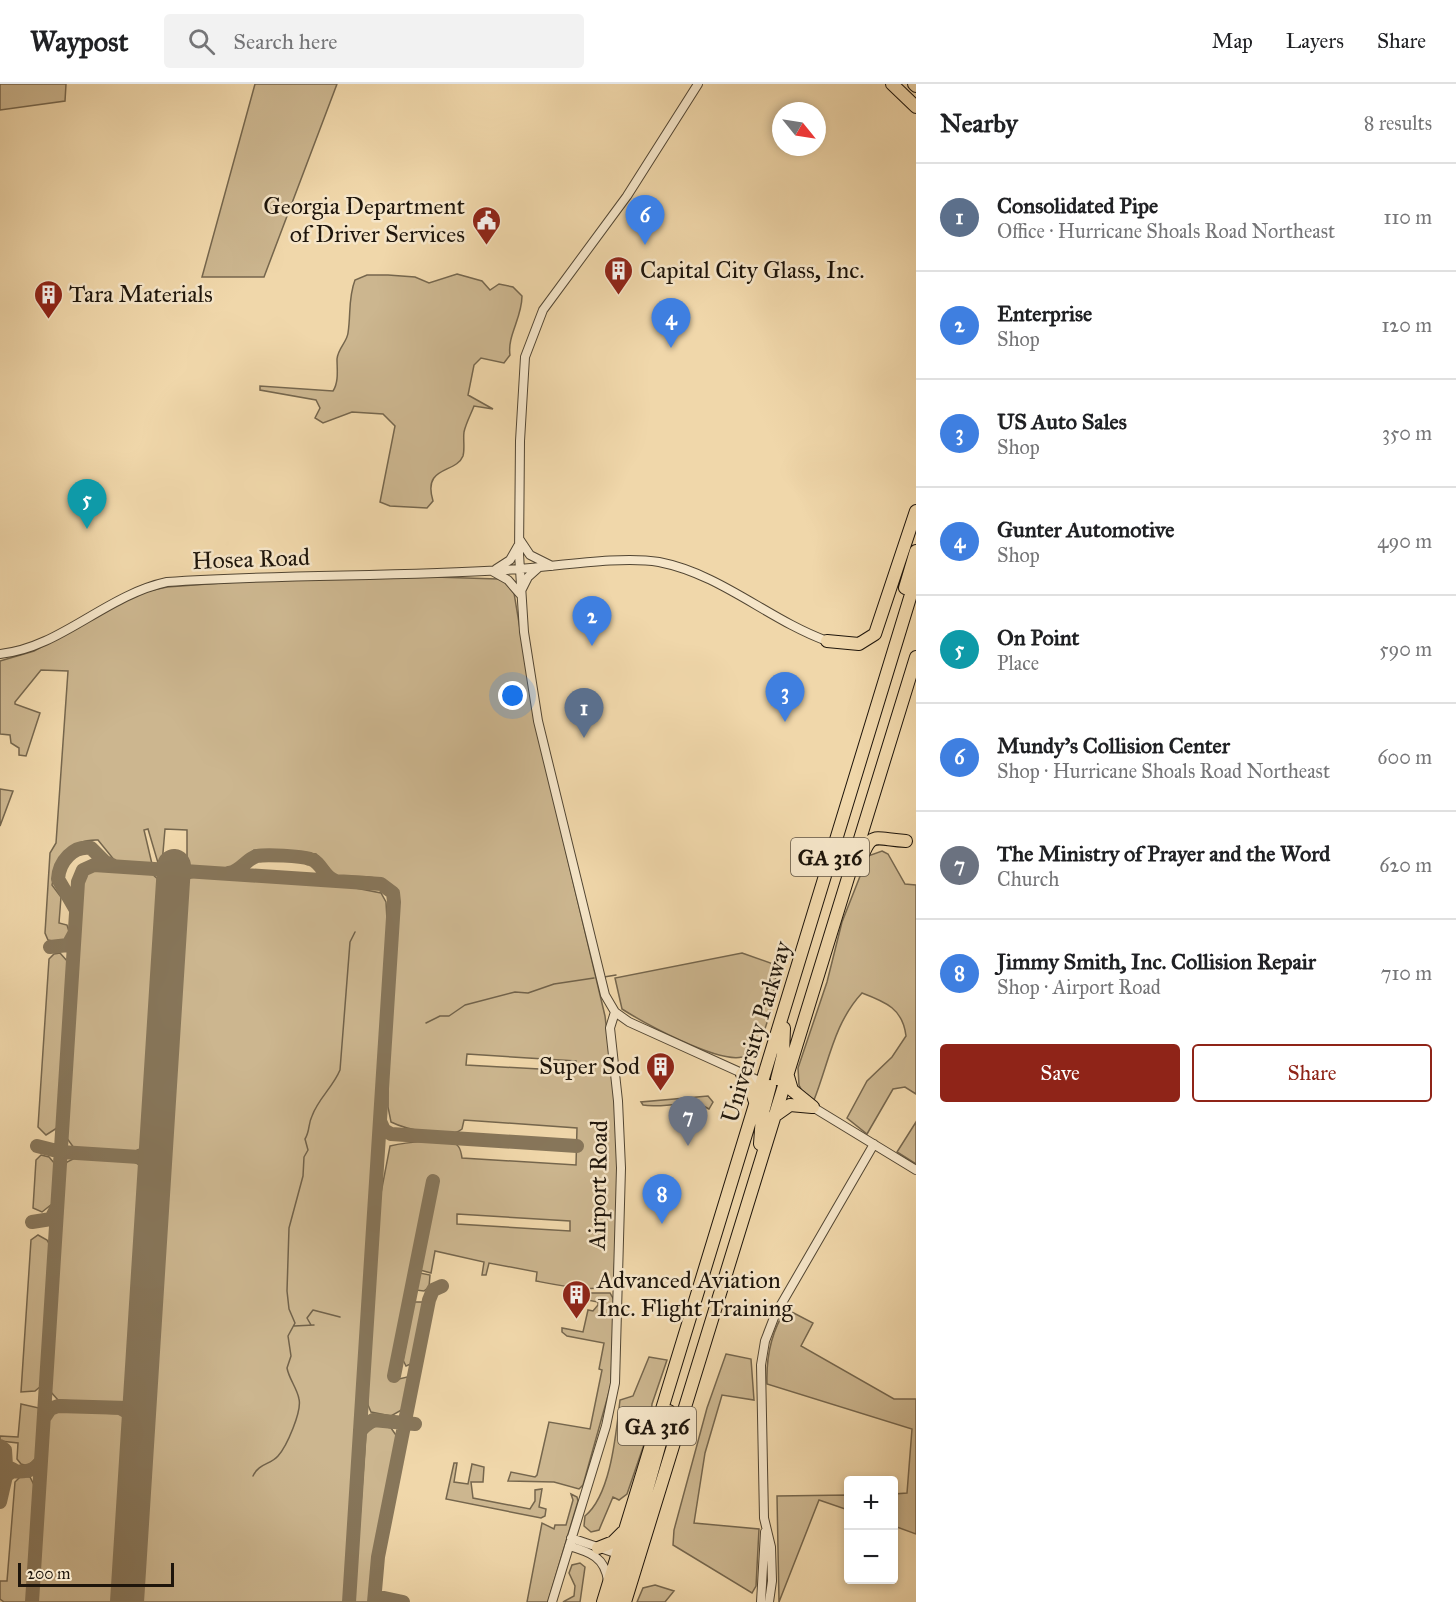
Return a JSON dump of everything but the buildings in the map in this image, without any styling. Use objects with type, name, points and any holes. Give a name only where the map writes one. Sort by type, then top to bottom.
[{"type":"highway","points":[[892,84],[916,107]]},
{"type":"highway","points":[[827,641],[859,644],[875,634],[916,511]]},
{"type":"highway","points":[[872,717],[916,551]]},
{"type":"highway","name":"University Parkway","points":[[625,1602],[773,1118],[772,1086],[768,1063],[916,578]]},
{"type":"highway","name":"University Parkway","points":[[603,1602],[756,1104],[787,1071],[916,658]]},
{"type":"highway","points":[[830,932],[867,844],[878,837],[906,841]]},
{"type":"highway","points":[[760,1160],[762,1116],[783,1055],[784,1012]]},
{"type":"highway","points":[[756,1104],[750,1086],[742,1074],[756,1072],[768,1063]]},
{"type":"highway","points":[[787,1071],[792,1090],[813,1107]]},
{"type":"highway","points":[[773,1118],[790,1106],[813,1107]]},
{"type":"highway","points":[[635,1568],[630,1555],[631,1547],[659,1455],[671,1402],[677,1360]]},
{"type":"highway","points":[[592,1545],[613,1542],[626,1529]]},
{"type":"highway","points":[[614,1602],[624,1568],[618,1554]]},
{"type":"street","points":[[698,85],[627,196],[553,294],[535,325],[525,357],[520,441],[519,569],[524,632],[538,721],[597,971],[605,994],[615,1012],[644,1030],[772,1086],[813,1107],[916,1170]]},
{"type":"street","points":[[519,541],[530,555],[553,566]]},
{"type":"street","points":[[519,541],[510,560],[492,571],[508,580],[521,594]]},
{"type":"street","name":"Hosea Road","points":[[0,654],[41,643],[134,591],[167,582],[492,571],[631,561],[657,562],[699,574],[788,624],[827,641]]},
{"type":"street","points":[[521,594],[528,578],[539,567]]},
{"type":"street","name":"Airport Road","points":[[552,1602],[610,1412],[615,1383],[621,1168],[618,1100],[610,1028],[615,1012]]},
{"type":"street","points":[[767,1602],[772,1581],[771,1547],[765,1530],[761,1365],[765,1341],[775,1315],[874,1144]]},
{"type":"street","points":[[575,1524],[580,1537],[592,1545]]},
{"type":"street","points":[[570,1542],[592,1545],[618,1554]]},
{"type":"street","points":[[570,1542],[597,1556],[606,1571],[608,1586]]},
{"type":"shaded area","points":[[0,84],[66,84],[65,101],[0,110]]},
{"type":"shaded area","points":[[255,84],[337,84],[264,277],[202,277]]},
{"type":"shaded area","points":[[457,274],[482,281],[490,290],[499,284],[513,287],[522,296],[520,312],[511,341],[510,355],[504,363],[481,358],[474,365],[468,395],[493,409],[474,406],[464,432],[463,456],[459,462],[441,472],[432,481],[433,501],[427,508],[390,506],[380,502],[395,426],[383,414],[352,412],[323,423],[315,418],[320,408],[316,400],[260,390],[260,386],[333,391],[337,380],[338,355],[348,333],[350,300],[355,280],[367,275],[388,275],[415,277],[429,283]]},
{"type":"shaded area","points":[[434,577],[498,579],[506,582],[514,593],[536,725],[605,1016],[616,1109],[618,1172],[614,1283],[599,1288],[565,1286],[536,1281],[537,1272],[489,1263],[486,1275],[482,1275],[484,1262],[435,1251],[431,1273],[420,1270],[436,1183],[429,1178],[409,1281],[417,1283],[420,1273],[430,1275],[429,1287],[424,1291],[408,1289],[390,1375],[399,1379],[407,1377],[410,1383],[405,1408],[391,1416],[371,1412],[367,1395],[380,1198],[390,1146],[444,1141],[457,1145],[462,1158],[576,1165],[577,1128],[464,1120],[462,1129],[448,1134],[406,1128],[391,1122],[388,1107],[388,1069],[399,894],[394,887],[379,879],[362,876],[336,876],[316,854],[254,850],[233,869],[187,866],[187,830],[165,829],[162,864],[158,863],[148,829],[144,830],[152,864],[115,861],[98,840],[80,843],[66,852],[61,859],[52,885],[61,897],[59,923],[67,925],[70,935],[62,943],[48,940],[45,933],[50,853],[56,843],[68,671],[41,670],[15,702],[15,704],[40,713],[26,756],[19,755],[19,748],[11,743],[10,735],[0,734],[0,661],[34,651],[114,606],[144,592],[167,587],[278,579]],"holes":[[[467,1054],[576,1061],[576,1071],[466,1065]],[[457,1214],[570,1221],[570,1231],[457,1224]]]},
{"type":"shaded area","points":[[0,789],[13,791],[0,826]]},
{"type":"shaded area","points":[[882,851],[888,854],[905,884],[916,885],[916,1094],[905,1087],[893,1089],[867,1134],[847,1118],[867,1081],[892,1057],[906,1036],[901,1019],[892,1008],[862,993],[838,1030],[814,1100],[804,1095],[799,1085],[798,1068],[827,982],[842,922],[868,856]]},
{"type":"shaded area","points":[[93,870],[151,873],[161,882],[145,1142],[140,1149],[133,1152],[74,1148],[66,1137],[83,880],[86,873]]},
{"type":"shaded area","points":[[200,876],[340,885],[381,893],[386,902],[388,938],[345,1602],[138,1602],[185,887],[190,878]]},
{"type":"shaded area","points":[[60,953],[68,962],[57,1128],[46,1135],[38,1127],[49,959],[54,954]]},
{"type":"shaded area","points":[[742,953],[776,965],[772,1002],[764,1031],[751,1052],[742,1057],[716,1054],[699,1048],[663,1032],[622,1009],[615,978]]},
{"type":"shaded area","points":[[708,1096],[713,1102],[709,1109],[694,1104],[651,1106],[643,1105],[641,1102]]},
{"type":"shaded area","points":[[916,1122],[916,1164],[897,1152]]},
{"type":"shaded area","points":[[41,1155],[49,1157],[55,1164],[52,1204],[42,1212],[33,1208],[36,1160]]},
{"type":"shaded area","points":[[75,1158],[132,1161],[138,1164],[143,1171],[128,1400],[123,1404],[58,1400],[50,1391],[64,1168],[67,1162]]},
{"type":"shaded area","points":[[38,1235],[47,1240],[50,1245],[41,1386],[35,1391],[21,1392],[31,1240]]},
{"type":"shaded area","points":[[582,1293],[610,1293],[614,1300],[611,1385],[583,1485],[579,1489],[554,1482],[508,1481],[511,1472],[535,1477],[537,1475],[549,1422],[590,1429],[602,1370],[599,1369],[604,1343],[567,1336],[562,1332],[562,1328],[583,1332],[588,1310],[593,1311],[598,1305],[598,1302],[582,1299]]},
{"type":"shaded area","points":[[414,1302],[423,1302],[424,1308],[415,1358],[413,1363],[406,1366],[403,1360]]},
{"type":"shaded area","points":[[786,1309],[813,1323],[801,1346],[894,1399],[916,1399],[916,1534],[898,1527],[898,1494],[907,1493],[912,1429],[767,1384],[770,1345]]},
{"type":"shaded area","points":[[726,1354],[751,1359],[754,1400],[722,1395],[705,1453],[694,1523],[759,1529],[756,1586],[752,1593],[673,1545],[674,1530],[707,1408]]},
{"type":"shaded area","points":[[649,1357],[667,1360],[652,1404],[650,1427],[627,1494],[619,1500],[613,1497],[599,1530],[591,1532],[584,1526],[585,1516],[601,1494],[606,1479],[614,1446],[620,1400],[633,1396]]},
{"type":"shaded area","points":[[21,1404],[39,1408],[36,1458],[28,1466],[21,1464],[17,1459],[18,1443],[0,1441],[0,1436],[18,1437]]},
{"type":"shaded area","points":[[54,1412],[122,1414],[126,1419],[114,1602],[36,1602],[48,1420]]},
{"type":"shaded area","points":[[378,1425],[391,1428],[398,1438],[372,1565],[370,1602],[354,1602],[366,1434]]},
{"type":"shaded area","points":[[454,1463],[457,1463],[454,1482],[468,1484],[472,1464],[484,1467],[483,1482],[471,1482],[473,1498],[530,1509],[535,1501],[535,1490],[542,1489],[539,1507],[546,1509],[545,1516],[541,1518],[446,1499]]},
{"type":"shaded area","points":[[21,1476],[30,1477],[34,1485],[27,1602],[4,1602],[0,1599],[0,1581],[7,1581],[15,1482]]},
{"type":"shaded area","points":[[571,1494],[577,1497],[578,1501],[548,1602],[527,1602],[542,1523],[554,1529],[555,1525],[566,1525],[573,1500]]},
{"type":"shaded area","points":[[844,1495],[844,1509],[819,1500],[779,1602],[777,1496]]},
{"type":"shaded area","points":[[580,1563],[585,1567],[580,1602],[563,1602],[574,1596],[575,1586],[569,1573],[572,1565]]},
{"type":"shaded area","points":[[655,1585],[674,1591],[665,1602],[637,1602],[643,1588]]},
{"type":"waterway","points":[[253,1476],[258,1469],[275,1459],[282,1451],[298,1412],[298,1395],[287,1368],[291,1356],[288,1336],[295,1323],[289,1309],[287,1291],[289,1228],[303,1176],[304,1157],[308,1150],[305,1139],[311,1119],[340,1070],[350,942],[355,932]]},
{"type":"waterway","points":[[604,977],[616,975]]},
{"type":"waterway","points":[[426,1023],[440,1016],[449,1016],[465,1005],[515,992],[528,993],[554,984],[594,978]]},
{"type":"waterway","points":[[311,1325],[307,1318],[313,1310],[340,1317]]},
{"type":"waterway","points":[[294,1326],[314,1325]]},
{"type":"taxiway","points":[[76,910],[58,879],[61,867],[68,856],[78,849],[91,848],[105,862],[114,866]]},
{"type":"taxiway","points":[[229,873],[257,856],[284,856],[314,861],[327,876],[334,880]]},
{"type":"taxiway","points":[[32,1602],[78,882],[83,870],[94,865],[381,884],[393,893],[349,1602]]},
{"type":"taxiway","points":[[50,947],[68,945],[74,934]]},
{"type":"taxiway","points":[[380,1121],[384,1130],[391,1134],[577,1146]]},
{"type":"taxiway","points":[[37,1146],[61,1152],[139,1157],[152,1150],[156,1139]]},
{"type":"taxiway","points":[[139,1157],[150,1164],[154,1177]]},
{"type":"taxiway","points":[[394,1376],[433,1181]]},
{"type":"taxiway","points":[[32,1222],[51,1219],[56,1209]]},
{"type":"taxiway","points":[[374,1602],[378,1557],[429,1300],[433,1290],[442,1286]]},
{"type":"taxiway","points":[[44,1418],[50,1409],[58,1406],[127,1408],[137,1401],[140,1391]]},
{"type":"taxiway","points":[[122,1409],[133,1415],[138,1428]]},
{"type":"taxiway","points":[[360,1430],[373,1420],[415,1424]]},
{"type":"taxiway","points":[[0,1446],[5,1450],[6,1466],[14,1470]]},
{"type":"taxiway","points":[[0,1472],[28,1471],[38,1466],[41,1461]]},
{"type":"taxiway","points":[[0,1502],[6,1476],[14,1470]]},
{"type":"taxiway","points":[[375,1596],[403,1602]]},
{"type":"runway","points":[[127,1602],[174,866]]},
{"type":"place","name":"Mundy's Collision Center","points":[[645,245]]},
{"type":"place","name":"Georgia Department of Driver Services","points":[[486,246]]},
{"type":"place","name":"Capital City Glass, Inc.","points":[[619,296]]},
{"type":"place","name":"Tara Materials","points":[[48,320]]},
{"type":"place","name":"Gunter Automotive","points":[[671,348]]},
{"type":"place","name":"On Point","points":[[87,529]]},
{"type":"place","name":"Enterprise","points":[[592,646]]},
{"type":"place","name":"US Auto Sales","points":[[785,722]]},
{"type":"place","name":"Consolidated Pipe","points":[[584,738]]},
{"type":"place","name":"Super Sod","points":[[661,1092]]},
{"type":"place","name":"The Ministry of Prayer and the Word","points":[[688,1146]]},
{"type":"place","name":"Jimmy Smith, Inc. Collision Repair","points":[[662,1224]]},
{"type":"place","name":"Advanced Aviation Inc. Flight Training","points":[[576,1320]]}]
